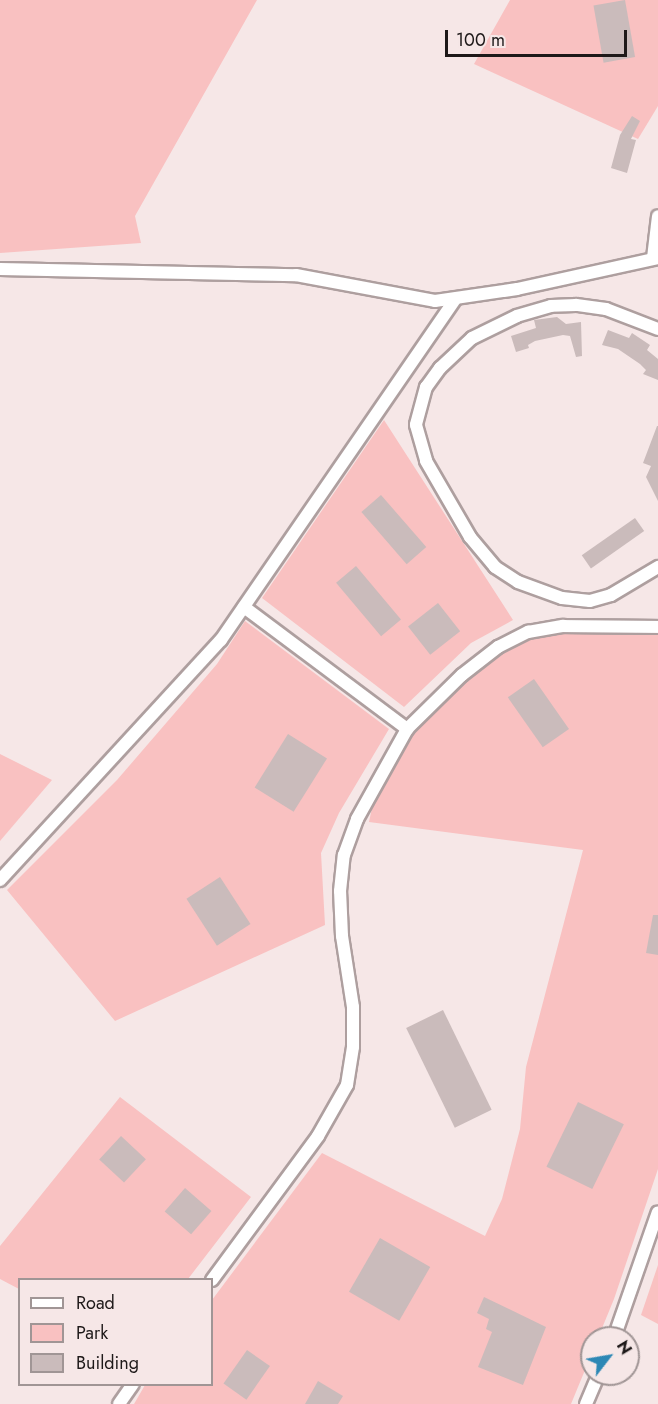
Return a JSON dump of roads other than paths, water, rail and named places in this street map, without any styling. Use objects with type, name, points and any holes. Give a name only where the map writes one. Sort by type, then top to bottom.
[{"type":"street","points":[[0,268],[296,275],[401,297],[455,299],[655,258],[658,216]]},
{"type":"street","points":[[0,880],[164,706],[244,608],[455,299]]},
{"type":"street","points":[[658,328],[606,309],[576,305],[551,306],[517,316],[471,338],[440,368],[426,387],[417,424],[426,461],[470,537],[495,567],[518,582],[562,598],[590,601],[611,595],[658,567]]},
{"type":"street","points":[[244,608],[407,729]]},
{"type":"street","points":[[213,1279],[318,1136],[347,1085],[353,1047],[353,1007],[341,913],[344,855],[357,819],[407,729],[462,675],[498,647],[528,632],[562,626],[658,627]]},
{"type":"street","points":[[618,1326],[658,1212]]},
{"type":"street","points":[[119,1404],[132,1386]]},
{"type":"street","points":[[586,1404],[594,1386]]}]
